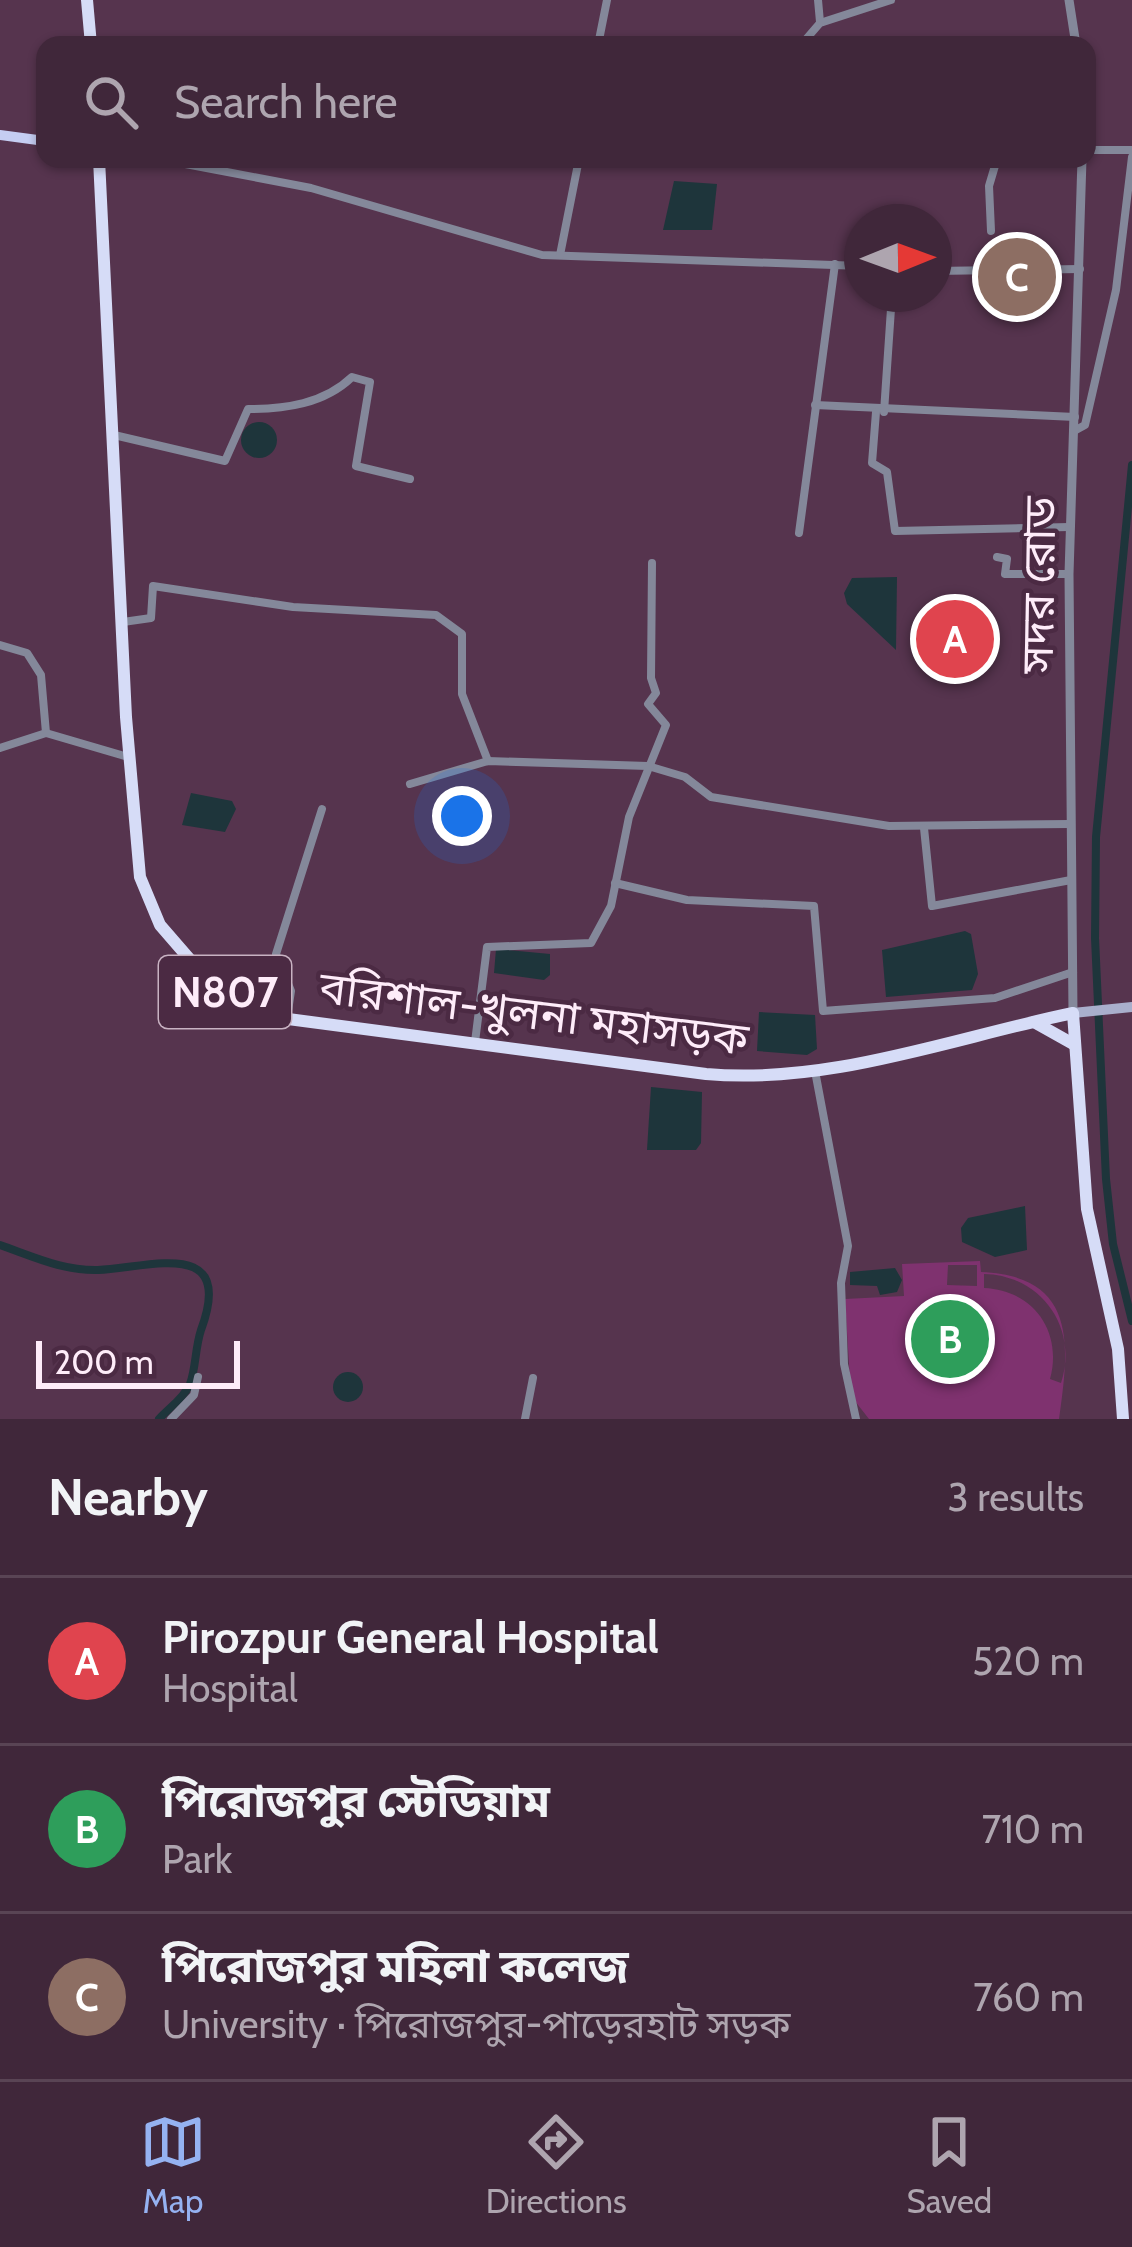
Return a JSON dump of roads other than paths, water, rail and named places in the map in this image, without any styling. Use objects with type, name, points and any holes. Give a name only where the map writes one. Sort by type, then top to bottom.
[{"type":"highway","points":[[87,0],[90,36]]},
{"type":"highway","name":"বরিশাল-খুলনা মহাসড়ক","points":[[100,168],[140,878],[160,925],[199,970],[236,1001],[287,1018],[758,1078],[815,1071],[1080,1011]]},
{"type":"highway","points":[[1080,1011],[1075,1045],[1088,1209],[1118,1349],[1123,1419]]},
{"type":"highway","points":[[1033,1021],[1075,1045]]},
{"type":"main road","points":[[0,135],[36,140]]},
{"type":"main road","points":[[1080,1011],[1132,1007]]},
{"type":"street","points":[[600,36],[607,0]]},
{"type":"street","points":[[818,0],[820,23]]},
{"type":"street","points":[[809,36],[820,23],[891,0]]},
{"type":"street","points":[[1069,0],[1075,36]]},
{"type":"street","points":[[1075,431],[1085,425],[1109,329],[1132,153],[1096,151]]},
{"type":"street","points":[[206,168],[311,188],[542,255],[844,265]]},
{"type":"street","points":[[560,255],[577,168]]},
{"type":"street","points":[[992,231],[989,186],[994,168]]},
{"type":"street","name":"সদর রোড","points":[[1080,1011],[1072,972],[1069,574],[1082,168]]},
{"type":"street","points":[[799,533],[835,264]]},
{"type":"street","points":[[952,272],[1081,268]]},
{"type":"street","points":[[890,312],[872,463],[887,472],[895,532],[1070,527]]},
{"type":"street","points":[[115,435],[225,461],[248,409],[285,409],[352,377],[370,382],[356,466],[410,479]]},
{"type":"street","points":[[815,405],[880,412],[1075,417]]},
{"type":"street","points":[[997,557],[1007,559],[1005,574],[1069,574]]},
{"type":"street","points":[[475,1044],[487,947],[591,944],[604,925],[622,842],[666,725],[648,704],[656,693],[649,590],[652,563]]},
{"type":"street","points":[[123,622],[151,618],[153,586],[293,607],[436,615],[461,634],[462,694],[488,761]]},
{"type":"street","points":[[0,645],[27,653],[36,665],[44,691],[46,733]]},
{"type":"street","points":[[0,748],[46,733],[130,758]]},
{"type":"street","points":[[410,784],[488,761],[648,766],[685,777],[711,797],[924,828],[1070,824]]},
{"type":"street","points":[[287,1018],[291,991],[276,954],[322,809]]},
{"type":"street","points":[[924,828],[932,906],[1071,880]]},
{"type":"street","points":[[615,884],[687,900],[814,906],[824,1011],[995,998],[1072,972]]},
{"type":"street","points":[[815,1071],[848,1246],[841,1283],[844,1364],[856,1419]]},
{"type":"street","points":[[171,1419],[194,1395],[197,1377]]},
{"type":"street","points":[[525,1419],[533,1378]]},
{"type":"waterway","points":[[1132,465],[1096,837],[1095,938],[1106,1179],[1113,1244],[1132,1321]]},
{"type":"waterway","points":[[0,1245],[85,1270],[162,1263],[197,1269],[207,1281],[209,1300],[192,1378],[184,1394],[159,1419]]},
{"type":"place","name":"পিরোজপুর মহিলা কলেজ","points":[[1017,277]]},
{"type":"place","name":"Pirozpur General Hospital","points":[[955,639]]},
{"type":"place","name":"পিরোজপুর স্টেডিয়াম","points":[[950,1339]]}]
